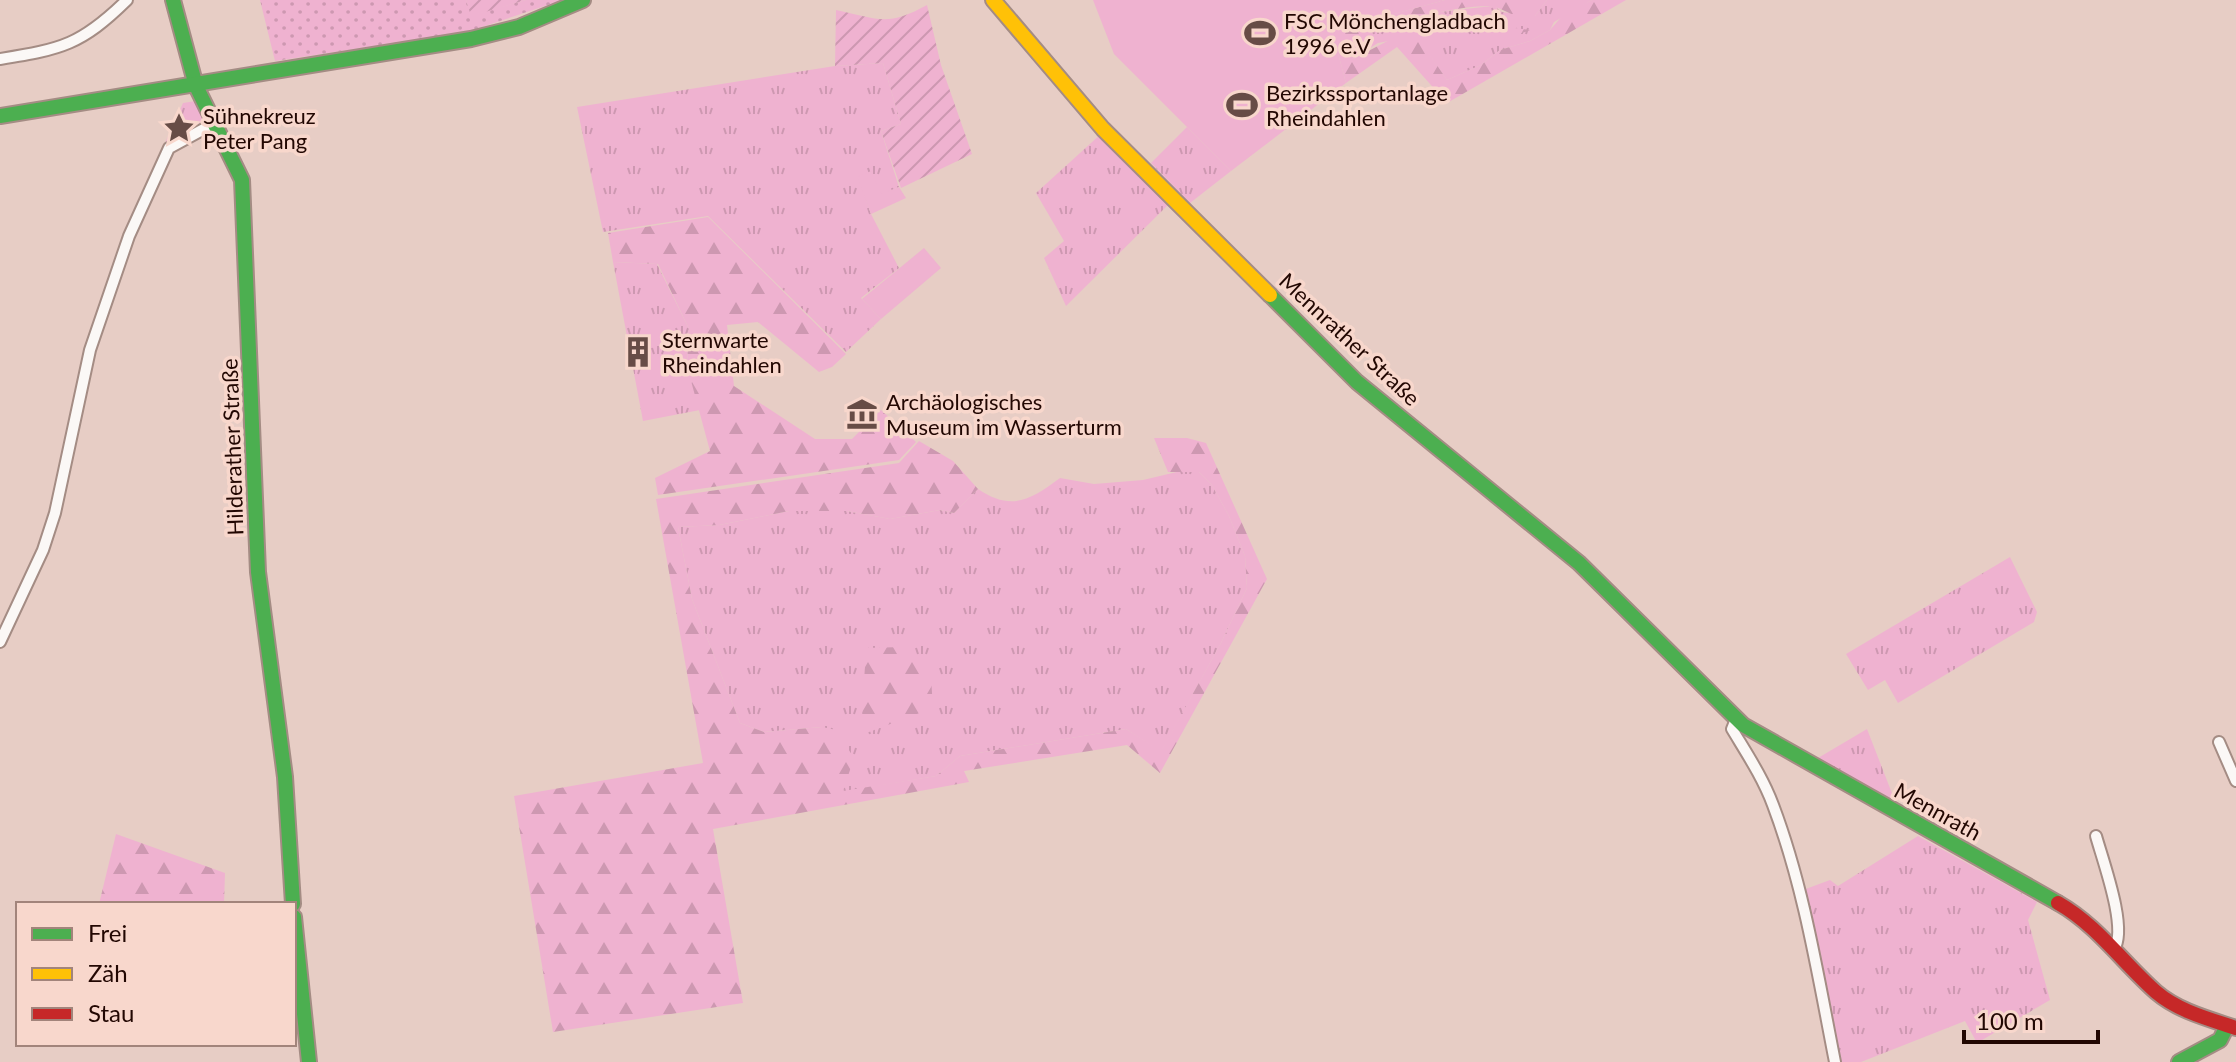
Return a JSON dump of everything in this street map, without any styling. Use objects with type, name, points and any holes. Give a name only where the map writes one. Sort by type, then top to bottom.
[{"type":"main road","name":"Hilderather Straße","points":[[173,0],[196,86],[242,180],[258,572],[285,777],[293,902]]},
{"type":"main road","points":[[0,116],[483,37],[519,27],[583,0]]},
{"type":"main road","name":"Mennrather Straße","points":[[993,0],[1103,129],[1357,382],[1579,563],[1736,719]]},
{"type":"main road","name":"Mennrath","points":[[1736,719],[1784,751],[2076,913],[2158,994],[2193,1014],[2232,1027]]},
{"type":"main road","points":[[296,936],[309,1062]]},
{"type":"main road","points":[[2179,1062],[2220,1040],[2232,1027]]},
{"type":"street","points":[[0,59],[55,50],[79,40],[97,29],[127,0]]},
{"type":"street","points":[[0,642],[43,550],[55,513],[90,350],[129,236],[169,148],[213,124]]},
{"type":"street","points":[[1736,719],[1732,729],[1772,803],[1788,850],[1804,907],[1835,1062]]},
{"type":"street","points":[[2219,742],[2236,781]]},
{"type":"street","points":[[2096,836],[2118,918],[2118,943],[2114,949]]},
{"type":"green space","points":[[260,0],[466,0],[472,15],[526,0],[563,0],[464,33],[275,61]]},
{"type":"green space","points":[[466,0],[526,0],[471,16]]},
{"type":"green space","name":"Bezirkssportanlage Rheindahlen","points":[[1093,0],[1445,0],[1332,31],[1346,83],[1231,171],[1114,54]]},
{"type":"green space","points":[[1445,0],[1547,0],[1535,16],[1518,16],[1494,7],[1463,8],[1369,31],[1344,46],[1353,59],[1399,35],[1417,36],[1447,80],[1481,65],[1500,50],[1530,41],[1550,30],[1563,15],[1592,0],[1626,0],[1447,103],[1397,47],[1346,83],[1332,31]]},
{"type":"green space","points":[[1547,0],[1592,0],[1554,22],[1550,30],[1530,41],[1500,50],[1481,65],[1447,80],[1416,36],[1378,43],[1353,59],[1344,47],[1354,37],[1390,22],[1494,6],[1502,12],[1535,16]]},
{"type":"green space","points":[[927,5],[941,65],[972,154],[901,188],[881,131],[901,124],[883,63],[835,66],[836,10],[892,19]]},
{"type":"green space","points":[[1499,30],[1530,30],[1510,38],[1495,36]]},
{"type":"green space","points":[[883,63],[901,124],[881,131],[899,187],[881,195],[858,177],[871,214],[899,268],[861,298],[881,319],[846,352],[708,216],[603,232],[577,107],[835,66]]},
{"type":"green space","points":[[196,101],[205,119],[183,134],[181,126],[174,130],[182,135],[165,143],[183,103]]},
{"type":"green space","points":[[1187,127],[1231,171],[1190,203],[1151,163]]},
{"type":"green space","points":[[1102,133],[1171,202],[1066,306],[1044,258],[1064,241],[1036,193]]},
{"type":"green space","points":[[871,171],[881,194],[899,187],[906,198],[871,214],[857,177]]},
{"type":"green space","points":[[708,217],[846,354],[832,367],[819,372],[758,322],[727,325],[734,386],[815,439],[852,439],[881,410],[916,442],[899,460],[658,495],[655,478],[710,451],[687,366],[689,329],[658,264],[613,262],[608,233]]},
{"type":"green space","points":[[924,248],[941,268],[881,319],[862,299]]},
{"type":"green space","points":[[613,262],[657,264],[689,329],[687,366],[700,410],[643,421]]},
{"type":"green space","points":[[1154,438],[1187,438],[1206,443],[1267,579],[1160,773],[1127,745],[964,771],[969,782],[713,829],[743,1003],[553,1032],[514,796],[703,763],[656,499],[899,463],[919,441],[953,461],[978,489],[954,513],[940,510],[890,519],[847,511],[789,511],[719,525],[678,527],[692,599],[740,723],[764,732],[822,727],[836,730],[854,758],[843,791],[936,776],[960,756],[1126,729],[1161,751],[1221,643],[1247,588],[1245,556],[1212,485],[1199,472],[1168,472]]},
{"type":"green space","points":[[1185,470],[1199,472],[1212,485],[1229,516],[1245,556],[1247,588],[1221,643],[1161,752],[1126,729],[960,756],[936,776],[842,792],[822,727],[764,732],[740,723],[692,599],[678,527],[719,525],[789,511],[847,511],[890,519],[940,510],[954,513],[978,489],[1000,500],[1010,501],[1039,493],[1060,478],[1094,484],[1143,480]]},
{"type":"green space","points":[[2010,557],[2037,612],[2034,622],[1898,703],[1885,680],[1868,690],[1846,654]]},
{"type":"green space","points":[[902,647],[930,663],[933,708],[861,735],[866,648]]},
{"type":"green space","points":[[1867,729],[1895,801],[1818,758]]},
{"type":"green space","points":[[116,834],[225,873],[224,902],[99,902]]},
{"type":"green space","points":[[1918,836],[2037,902],[2028,920],[2050,1000],[1977,1043],[1965,1021],[1861,1062],[1839,1062],[1803,890],[1830,880],[1838,886]]},
{"type":"traffic: fast","points":[[173,0],[196,86],[242,180],[258,572],[285,777],[293,902]]},
{"type":"traffic: fast","points":[[0,116],[471,39],[519,27],[583,0]]},
{"type":"traffic: fast","points":[[1270,295],[1357,382],[1579,563],[1743,725],[2058,903]]},
{"type":"traffic: fast","points":[[296,936],[309,1062]]},
{"type":"traffic: fast","points":[[2179,1062],[2220,1040],[2227,1026]]},
{"type":"traffic: slow","points":[[993,0],[1103,129],[1270,295]]},
{"type":"traffic: jam","points":[[2058,903],[2085,922],[2165,999],[2194,1014],[2236,1028]]},
{"type":"place","name":"FSC Mönchengladbach 1996 e.V","points":[[1260,33]]},
{"type":"place","name":"Bezirkssportanlage Rheindahlen","points":[[1242,105]]},
{"type":"place","name":"Sühnekreuz Peter Pang","points":[[179,128]]},
{"type":"place","name":"Sternwarte Rheindahlen","points":[[638,352]]},
{"type":"place","name":"Archäologisches Museum im Wasserturm","points":[[862,414]]}]
